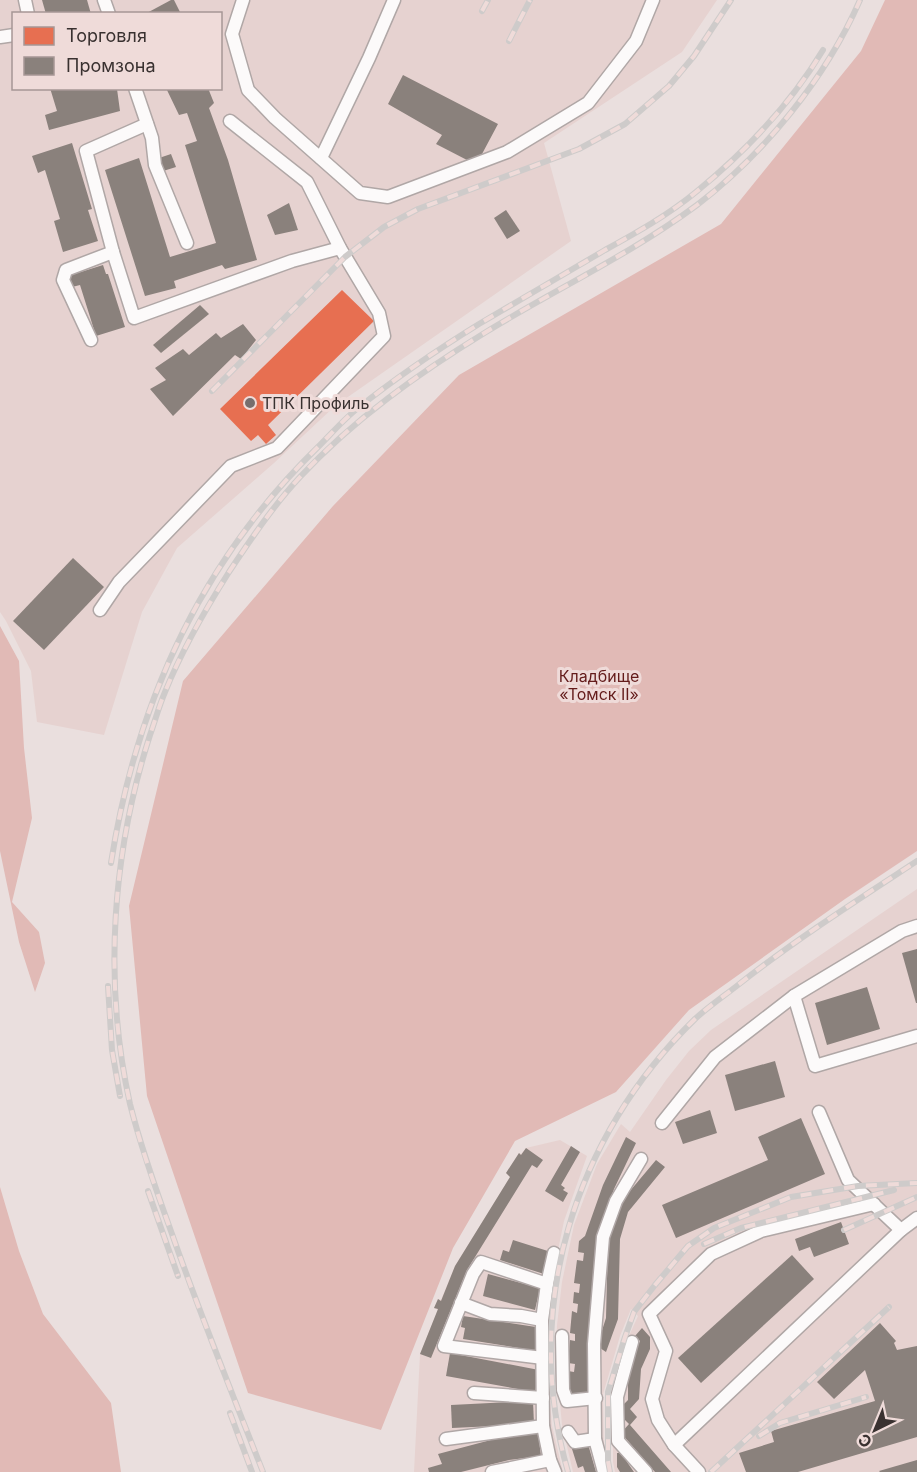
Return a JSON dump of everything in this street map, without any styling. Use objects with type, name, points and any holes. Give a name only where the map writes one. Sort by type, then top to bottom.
[{"type":"lane","points":[[243,0],[232,34],[248,90],[275,118],[360,193],[388,197],[507,152],[588,103],[636,41],[653,0]]},
{"type":"lane","points":[[321,158],[394,0]]},
{"type":"lane","points":[[136,90],[152,138],[154,165],[187,243]]},
{"type":"lane","points":[[100,610],[119,582],[231,466],[277,448],[384,336],[379,313],[340,248],[308,182],[230,121]]},
{"type":"lane","points":[[147,124],[86,151],[113,252],[134,318],[292,261],[340,248]]},
{"type":"lane","points":[[92,340],[63,280],[66,270],[113,252]]},
{"type":"lane","points":[[662,1123],[716,1057],[794,996],[902,931],[917,926]]},
{"type":"lane","points":[[794,996],[815,1066],[917,1036]]},
{"type":"lane","points":[[819,1112],[848,1180],[901,1230]]},
{"type":"lane","points":[[604,1472],[595,1439],[594,1344],[603,1237],[616,1201],[641,1159]]},
{"type":"lane","points":[[699,1472],[674,1445],[658,1420],[652,1399],[666,1351],[649,1314],[711,1254],[761,1231],[874,1204]]},
{"type":"lane","points":[[674,1445],[901,1230],[917,1218]]},
{"type":"lane","points":[[554,1253],[542,1320],[543,1426],[550,1460],[555,1472]]},
{"type":"lane","points":[[543,1358],[444,1346],[473,1274],[481,1262],[547,1284]]},
{"type":"lane","points":[[461,1303],[490,1314],[542,1320]]},
{"type":"lane","points":[[562,1336],[563,1390],[567,1401],[596,1398]]},
{"type":"lane","points":[[632,1342],[617,1396],[618,1440],[646,1472]]},
{"type":"lane","points":[[474,1392],[543,1398]]},
{"type":"lane","points":[[446,1438],[543,1426]]},
{"type":"lane","points":[[568,1432],[575,1442],[595,1439]]},
{"type":"lane","points":[[492,1472],[550,1460]]},
{"type":"shaded area","points":[[0,0],[717,0],[682,52],[544,143],[571,241],[335,406],[177,548],[142,612],[104,735],[37,722],[31,671],[0,612]]},
{"type":"shaded area","points":[[917,889],[917,1472],[615,1472],[613,1394],[628,1338],[638,1316],[631,1309],[620,1336],[603,1394],[606,1472],[573,1472],[562,1425],[556,1359],[557,1325],[562,1282],[574,1225],[597,1164],[621,1124],[630,1132],[689,1051],[711,1030]]},
{"type":"shaded area","points":[[560,1140],[587,1156],[564,1221],[552,1279],[547,1322],[546,1357],[552,1426],[563,1472],[414,1472],[420,1354],[438,1310],[434,1308],[438,1299],[441,1300],[455,1266],[510,1177],[506,1173],[519,1153],[521,1154],[526,1148]]},
{"type":"green space","name":"Кладбище «Томск II»","points":[[885,0],[917,0],[917,851],[845,899],[689,1010],[616,1092],[515,1141],[453,1248],[381,1430],[248,1393],[147,1096],[129,906],[183,681],[333,506],[459,375],[721,224],[861,51]]},
{"type":"green space","points":[[0,626],[19,661],[24,748],[32,818],[12,902],[39,932],[45,963],[35,992],[19,942],[0,851]]},
{"type":"green space","points":[[0,1187],[19,1251],[43,1314],[111,1403],[121,1472],[0,1472]]},
{"type":"building: Торговля","points":[[342,290],[374,321],[268,425],[276,435],[266,444],[258,435],[251,441],[220,409]]},
{"type":"building: Промзона","points":[[42,0],[87,0],[90,12],[45,12]]},
{"type":"building: Промзона","points":[[174,0],[180,12],[149,12]]},
{"type":"building: Промзона","points":[[403,75],[498,124],[482,154],[467,160],[436,144],[442,135],[388,104]]},
{"type":"building: Промзона","points":[[51,90],[117,90],[120,111],[49,130],[45,115],[57,111]]},
{"type":"building: Промзона","points":[[167,90],[209,90],[214,103],[209,108],[228,160],[257,260],[225,269],[222,265],[174,281],[176,288],[145,296],[105,170],[139,158],[170,257],[216,243],[185,145],[197,141],[187,113],[179,115]]},
{"type":"building: Промзона","points":[[72,143],[92,209],[88,210],[98,241],[63,252],[54,221],[60,219],[45,170],[38,173],[32,156]]},
{"type":"building: Промзона","points":[[171,154],[176,167],[160,172],[156,159]]},
{"type":"building: Промзона","points":[[289,203],[298,230],[275,235],[267,215]]},
{"type":"building: Промзона","points":[[506,210],[520,231],[507,239],[494,218]]},
{"type":"building: Промзона","points":[[103,265],[125,327],[96,336],[80,285],[72,287],[68,276]]},
{"type":"building: Промзона","points":[[200,305],[209,314],[161,353],[153,345]]},
{"type":"building: Промзона","points":[[243,324],[256,340],[241,359],[235,355],[173,416],[150,389],[166,380],[155,368],[183,349],[189,355],[216,333],[221,338]]},
{"type":"building: Промзона","points":[[73,558],[104,587],[44,650],[13,621]]},
{"type":"building: Промзона","points":[[917,949],[917,1003],[916,1003],[902,953]]},
{"type":"building: Промзона","points":[[867,987],[880,1029],[827,1045],[815,1003]]},
{"type":"building: Промзона","points":[[775,1061],[785,1097],[735,1111],[725,1075]]},
{"type":"building: Промзона","points":[[710,1110],[717,1133],[683,1144],[675,1122]]},
{"type":"building: Промзона","points":[[801,1118],[825,1174],[676,1238],[662,1205],[768,1160],[758,1137]]},
{"type":"building: Промзона","points":[[626,1137],[636,1143],[614,1189],[597,1238],[589,1336],[588,1394],[568,1395],[568,1371],[574,1372],[575,1364],[568,1363],[570,1340],[575,1341],[575,1334],[570,1333],[572,1311],[577,1313],[578,1304],[573,1303],[574,1292],[579,1293],[580,1284],[574,1283],[577,1260],[583,1261],[584,1253],[578,1252],[579,1241],[585,1236],[603,1185]]},
{"type":"building: Промзона","points":[[571,1146],[580,1152],[561,1185],[568,1193],[563,1202],[545,1191]]},
{"type":"building: Промзона","points":[[526,1148],[543,1160],[537,1168],[532,1165],[467,1270],[431,1358],[420,1354],[438,1309],[434,1308],[438,1299],[441,1301],[455,1266],[510,1177],[506,1173],[519,1153],[521,1155]]},
{"type":"building: Промзона","points":[[656,1160],[665,1167],[628,1212],[620,1239],[618,1319],[606,1352],[597,1346],[606,1318],[608,1237],[619,1204]]},
{"type":"building: Промзона","points":[[841,1222],[849,1244],[814,1257],[810,1247],[799,1251],[795,1239]]},
{"type":"building: Промзона","points":[[513,1240],[551,1252],[544,1274],[500,1260],[503,1250],[509,1252]]},
{"type":"building: Промзона","points":[[792,1255],[814,1279],[701,1383],[678,1358]]},
{"type":"building: Промзона","points":[[488,1274],[540,1288],[535,1310],[483,1296]]},
{"type":"building: Промзона","points":[[463,1316],[536,1327],[537,1351],[463,1339],[465,1328],[461,1327]]},
{"type":"building: Промзона","points":[[880,1323],[896,1341],[894,1343],[897,1350],[917,1346],[917,1437],[798,1472],[746,1472],[739,1453],[774,1442],[771,1431],[875,1401],[865,1370],[834,1399],[817,1382]]},
{"type":"building: Промзона","points":[[642,1328],[650,1337],[650,1349],[641,1369],[639,1399],[630,1409],[637,1417],[630,1425],[671,1472],[655,1472],[621,1433],[629,1424],[621,1416],[624,1413],[619,1409],[628,1400],[628,1367],[640,1341],[635,1336]]},
{"type":"building: Промзона","points":[[450,1353],[539,1370],[535,1392],[446,1376]]},
{"type":"building: Промзона","points":[[533,1401],[534,1424],[452,1428],[451,1405]]},
{"type":"building: Промзона","points":[[538,1432],[541,1456],[509,1460],[461,1472],[429,1472],[428,1468],[442,1464],[438,1454],[502,1437]]},
{"type":"building: Промзона","points":[[588,1444],[596,1472],[585,1472],[583,1466],[578,1468],[572,1449]]},
{"type":"building: Промзона","points":[[617,1453],[624,1453],[634,1472],[620,1472],[617,1467]]},
{"type":"building: Промзона","points":[[917,1460],[917,1472],[879,1471]]},
{"type":"railway","points":[[482,11],[488,0]]},
{"type":"railway","points":[[509,41],[530,0]]},
{"type":"railway","points":[[212,391],[345,257],[384,227],[418,209],[579,149],[625,124],[669,86],[694,56],[731,0]]},
{"type":"railway","points":[[263,1472],[205,1324],[155,1185],[130,1104],[122,1058],[116,1011],[114,965],[120,871],[137,780],[163,697],[186,646],[229,572],[254,535],[300,477],[365,416],[436,364],[512,316],[672,223],[722,185],[791,113],[830,58],[860,0]]},
{"type":"railway","points":[[111,863],[122,804],[137,747],[157,691],[180,638],[208,587],[240,538],[277,491],[348,417],[402,375],[479,324],[652,223],[696,192],[766,127],[796,90],[823,50]]},
{"type":"railway","points":[[568,1472],[555,1410],[551,1348],[556,1287],[569,1228],[589,1171],[618,1116],[653,1066],[695,1019],[760,968],[917,861]]},
{"type":"railway","points":[[108,986],[112,1050],[120,1096]]},
{"type":"railway","points":[[610,1472],[608,1392],[625,1337],[634,1312],[688,1246],[714,1228],[791,1197],[858,1186],[917,1183]]},
{"type":"railway","points":[[704,1244],[741,1228],[894,1190]]},
{"type":"railway","points":[[148,1191],[178,1276]]},
{"type":"railway","points":[[844,1230],[917,1197]]},
{"type":"railway","points":[[711,1472],[889,1307]]},
{"type":"railway","points":[[759,1436],[780,1423],[866,1397]]},
{"type":"railway","points":[[230,1413],[252,1472]]},
{"type":"place","name":"ТПК Профиль","points":[[250,403]]}]
